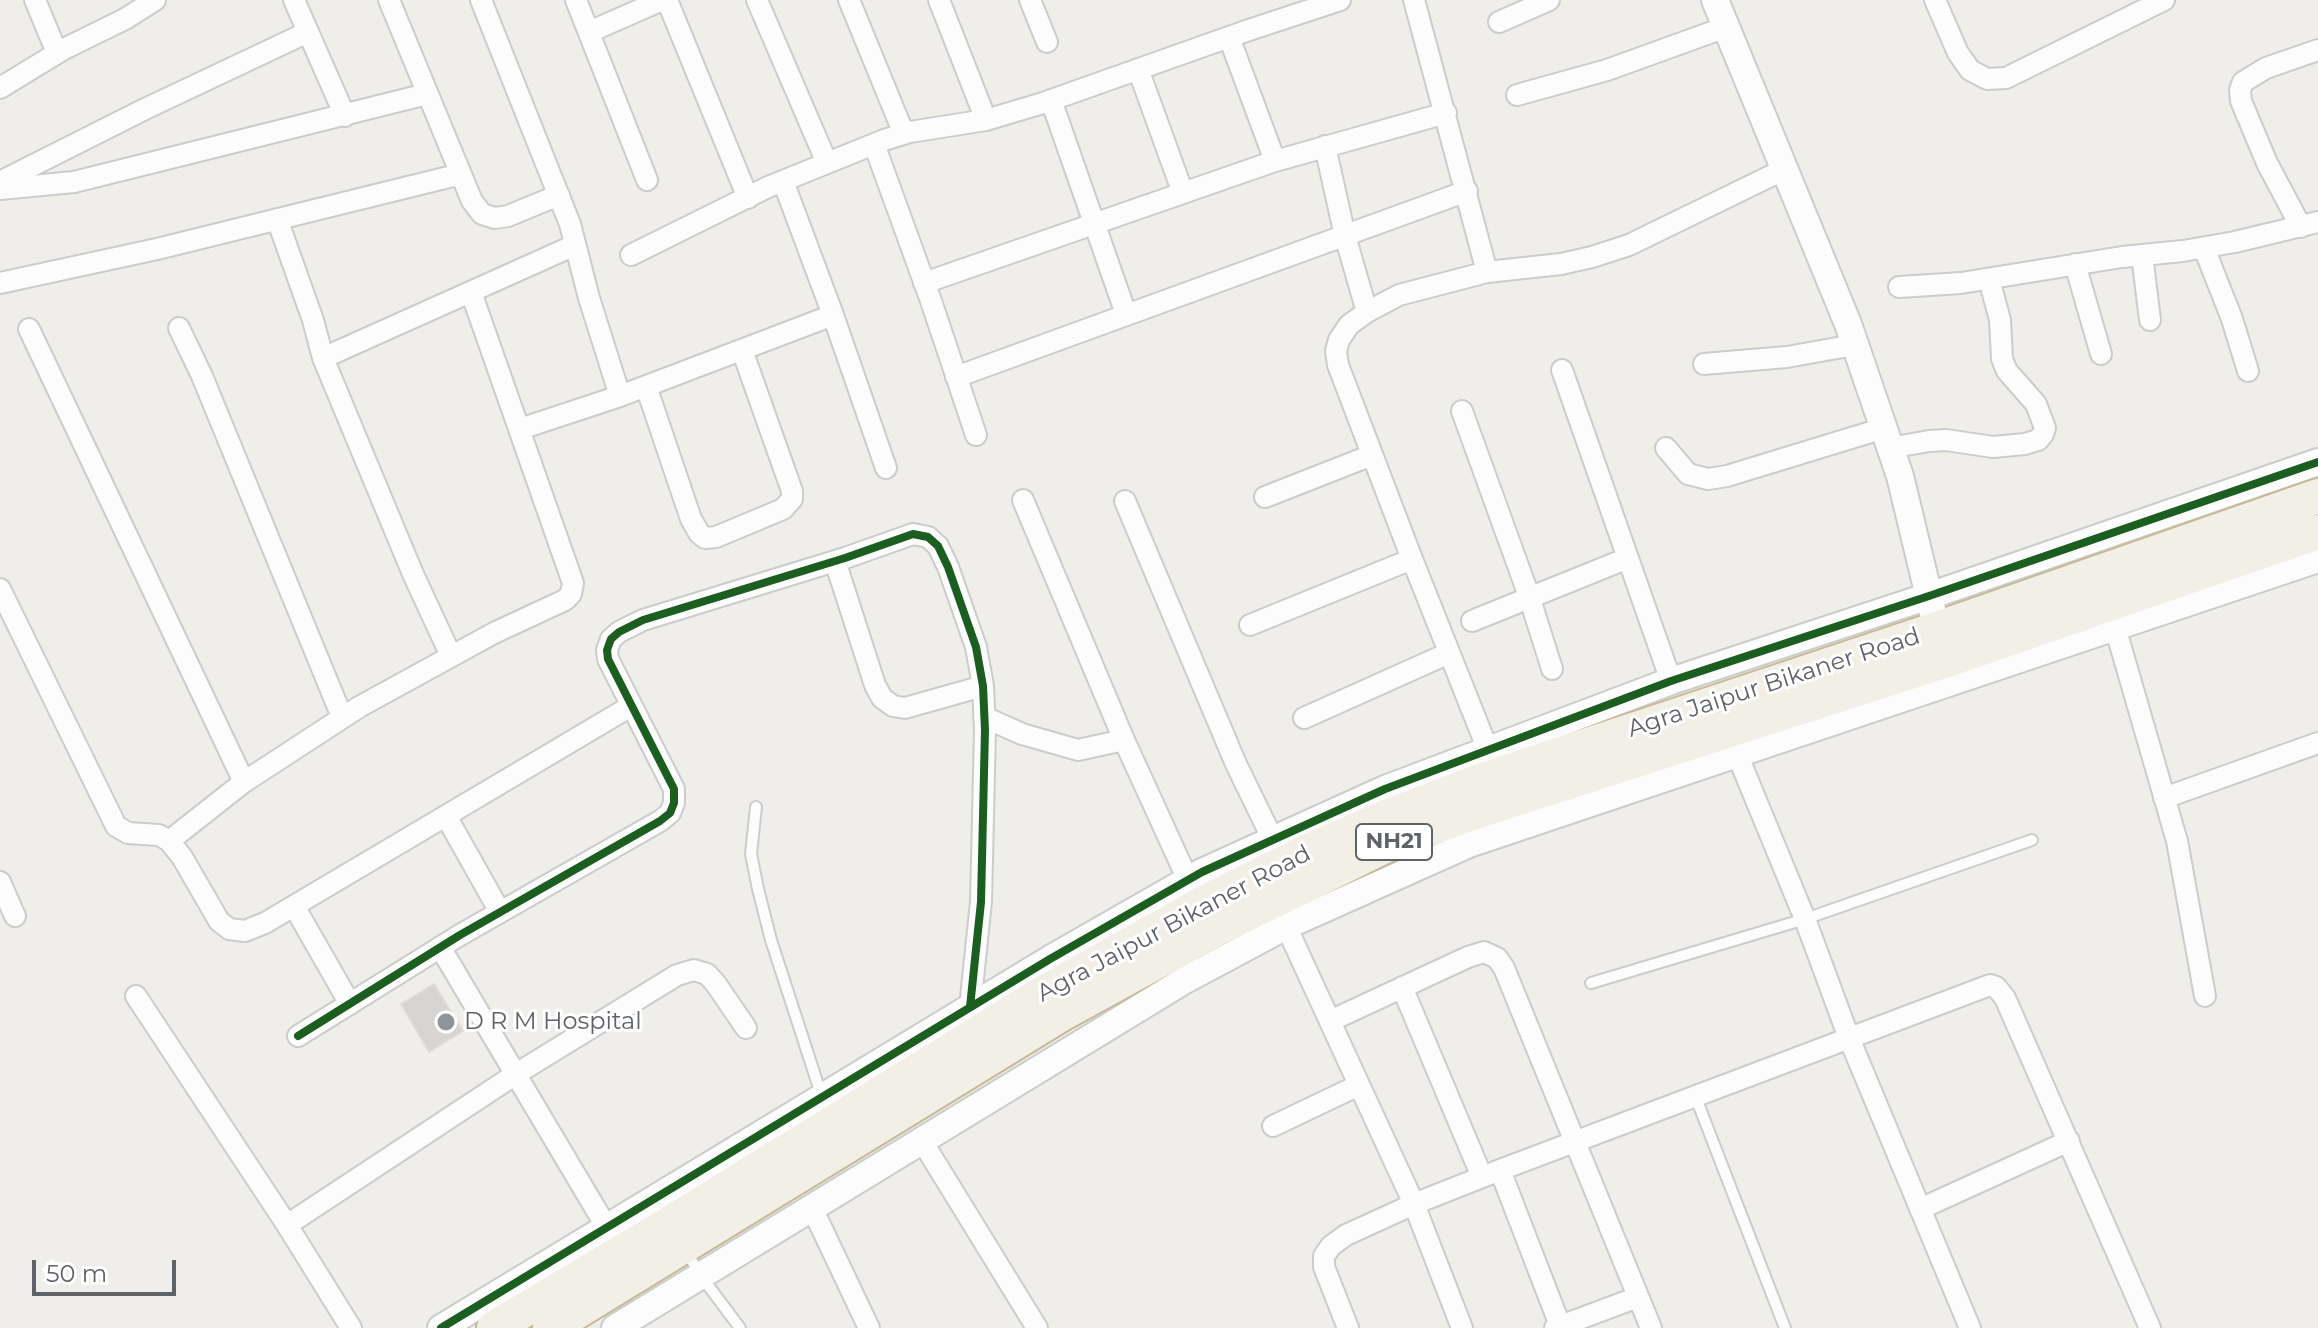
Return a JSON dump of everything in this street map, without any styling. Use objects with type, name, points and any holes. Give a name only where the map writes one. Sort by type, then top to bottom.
[{"type":"highway","name":"Agra Jaipur Bikaner Road","points":[[494,1328],[1043,993],[1207,901],[1306,852],[1471,784],[1938,628],[2318,496]]},
{"type":"highway","name":"Agra Jaipur Bikaner Road","points":[[550,1328],[1063,1013],[1218,928],[1393,842],[1472,813],[1799,720],[1938,628],[2318,532]]},
{"type":"street","points":[[35,0],[57,53]]},
{"type":"street","points":[[0,88],[122,10],[155,0]]},
{"type":"street","points":[[294,0],[345,116]]},
{"type":"street","points":[[389,0],[472,201],[482,214],[495,218],[508,216],[559,195]]},
{"type":"street","points":[[481,0],[559,195],[620,396]]},
{"type":"street","points":[[576,0],[647,180]]},
{"type":"street","points":[[589,32],[664,0],[748,198]]},
{"type":"street","points":[[757,0],[827,163]]},
{"type":"street","points":[[849,0],[904,134]]},
{"type":"street","points":[[939,0],[986,120]]},
{"type":"street","points":[[1030,0],[1047,42]]},
{"type":"street","points":[[631,255],[783,181],[874,144],[904,134],[986,120],[1051,100],[1340,0]]},
{"type":"street","points":[[1414,0],[1487,272]]},
{"type":"street","points":[[1499,22],[1549,0]]},
{"type":"street","points":[[1715,0],[1801,205],[1851,335],[1900,476],[1938,628]]},
{"type":"street","points":[[1935,0],[1958,53],[1970,70],[1987,79],[2006,78],[2164,0]]},
{"type":"street","points":[[1517,95],[1607,70],[1726,27]]},
{"type":"street","points":[[0,182],[308,32]]},
{"type":"street","points":[[1229,37],[1275,161]]},
{"type":"street","points":[[1899,287],[1961,283],[2075,264],[2204,248],[2309,225],[2257,138],[2241,101],[2240,90],[2243,82],[2266,68],[2318,50]]},
{"type":"street","points":[[1138,69],[1183,193]]},
{"type":"street","points":[[0,189],[74,182],[427,94]]},
{"type":"street","points":[[1051,100],[1126,314]]},
{"type":"street","points":[[924,283],[1275,161],[1446,113]]},
{"type":"street","points":[[874,144],[976,435]]},
{"type":"street","points":[[1325,146],[1345,236],[1367,312]]},
{"type":"street","points":[[1488,750],[1338,365],[1336,351],[1339,340],[1349,325],[1399,295],[1487,272],[1561,264],[1629,245],[1785,169]]},
{"type":"street","points":[[0,283],[157,249],[461,174]]},
{"type":"street","points":[[783,181],[886,468]]},
{"type":"street","points":[[956,377],[1467,191]]},
{"type":"street","points":[[277,219],[313,320],[323,358],[413,574],[451,656]]},
{"type":"street","points":[[323,358],[575,245]]},
{"type":"street","points":[[2204,248],[2232,319],[2248,371]]},
{"type":"street","points":[[2142,255],[2150,320]]},
{"type":"street","points":[[2075,264],[2101,354]]},
{"type":"street","points":[[1666,448],[1688,474],[1708,479],[1887,438],[1946,440],[1993,447],[2038,440],[2045,428],[2036,404],[2007,371],[2002,359],[2000,320],[1989,279]]},
{"type":"street","points":[[180,856],[244,782],[342,717],[494,633],[565,600],[571,594],[573,583],[471,292]]},
{"type":"street","points":[[520,429],[620,396],[833,315]]},
{"type":"street","points":[[179,328],[202,376],[342,717]]},
{"type":"street","points":[[29,329],[244,782]]},
{"type":"street","points":[[1704,364],[1787,357],[1851,335]]},
{"type":"street","points":[[646,386],[691,519],[705,538],[716,537],[783,509],[792,499],[792,491],[742,350]]},
{"type":"street","points":[[1562,370],[1671,681]]},
{"type":"street","points":[[1462,411],[1552,669]]},
{"type":"street","points":[[1265,497],[1372,455]]},
{"type":"street","points":[[441,1328],[970,1007],[1188,880],[1273,840],[1385,789],[1671,681],[1938,628],[2318,462]]},
{"type":"street","points":[[1023,500],[1124,740],[1188,880]]},
{"type":"street","points":[[1125,501],[1236,764],[1273,840]]},
{"type":"street","points":[[298,1036],[440,947],[670,813],[674,789],[608,659],[611,639],[619,632],[643,620],[913,534],[928,537],[938,546],[948,567],[976,647],[983,686],[981,902],[970,1007]]},
{"type":"street","points":[[1472,621],[1628,558]]},
{"type":"street","points":[[1250,625],[1412,559]]},
{"type":"street","points":[[615,1328],[1185,980],[1286,926],[1469,844],[1737,754],[1799,720],[2115,627],[2318,559]]},
{"type":"street","points":[[835,561],[875,685],[882,698],[893,706],[905,708],[983,686]]},
{"type":"street","points":[[0,589],[116,826],[128,833],[159,835],[180,856],[219,921],[229,929],[245,931],[265,923],[631,706]]},
{"type":"street","points":[[2115,627],[2177,841],[2205,996]]},
{"type":"street","points":[[1304,718],[1449,653]]},
{"type":"street","points":[[984,717],[1022,734],[1078,750],[1124,740]]},
{"type":"street","points":[[2164,798],[2318,743]]},
{"type":"street","points":[[1737,754],[1805,919],[1849,1038],[1970,1328]]},
{"type":"street","points":[[446,816],[500,912]]},
{"type":"street","points":[[0,882],[15,916]]},
{"type":"street","points":[[294,906],[350,1004]]},
{"type":"street","points":[[1286,926],[1414,1204],[1462,1328]]},
{"type":"street","points":[[440,947],[607,1228]]},
{"type":"street","points":[[1330,1021],[1468,957],[1484,952],[1497,958],[1504,968],[1651,1328]]},
{"type":"street","points":[[287,1225],[516,1074],[677,975],[694,970],[707,974],[746,1028]]},
{"type":"street","points":[[1348,1328],[1327,1278],[1324,1256],[1331,1246],[1346,1235],[1491,1174],[1990,985],[1996,987],[2005,998],[2150,1328]]},
{"type":"street","points":[[1402,987],[1491,1174],[1559,1327],[1638,1297]]},
{"type":"street","points":[[136,996],[351,1328]]},
{"type":"street","points":[[1273,1126],[1359,1085]]},
{"type":"street","points":[[922,1141],[1037,1328]]},
{"type":"street","points":[[1920,1209],[2069,1141]]},
{"type":"street","points":[[812,1208],[869,1328]]},
{"type":"lane","points":[[756,807],[751,854],[758,889],[771,940],[822,1097]]},
{"type":"lane","points":[[1591,983],[1805,919],[2032,840]]},
{"type":"lane","points":[[1696,1098],[1785,1328]]},
{"type":"lane","points":[[683,1247],[740,1328]]},
{"type":"building","points":[[434,984],[463,1031],[429,1052],[401,1004]]},
{"type":"cycle path","points":[[441,1328],[1050,959],[1202,872],[1385,789],[1671,681],[2318,462]]},
{"type":"cycle path","points":[[298,1036],[460,935],[670,813],[674,789],[608,659],[611,639],[619,632],[643,620],[913,534],[928,537],[938,546],[948,567],[976,647],[983,686],[985,730],[981,902],[970,1007]]},
{"type":"place","name":"D R M Hospital","points":[[446,1022]]}]
